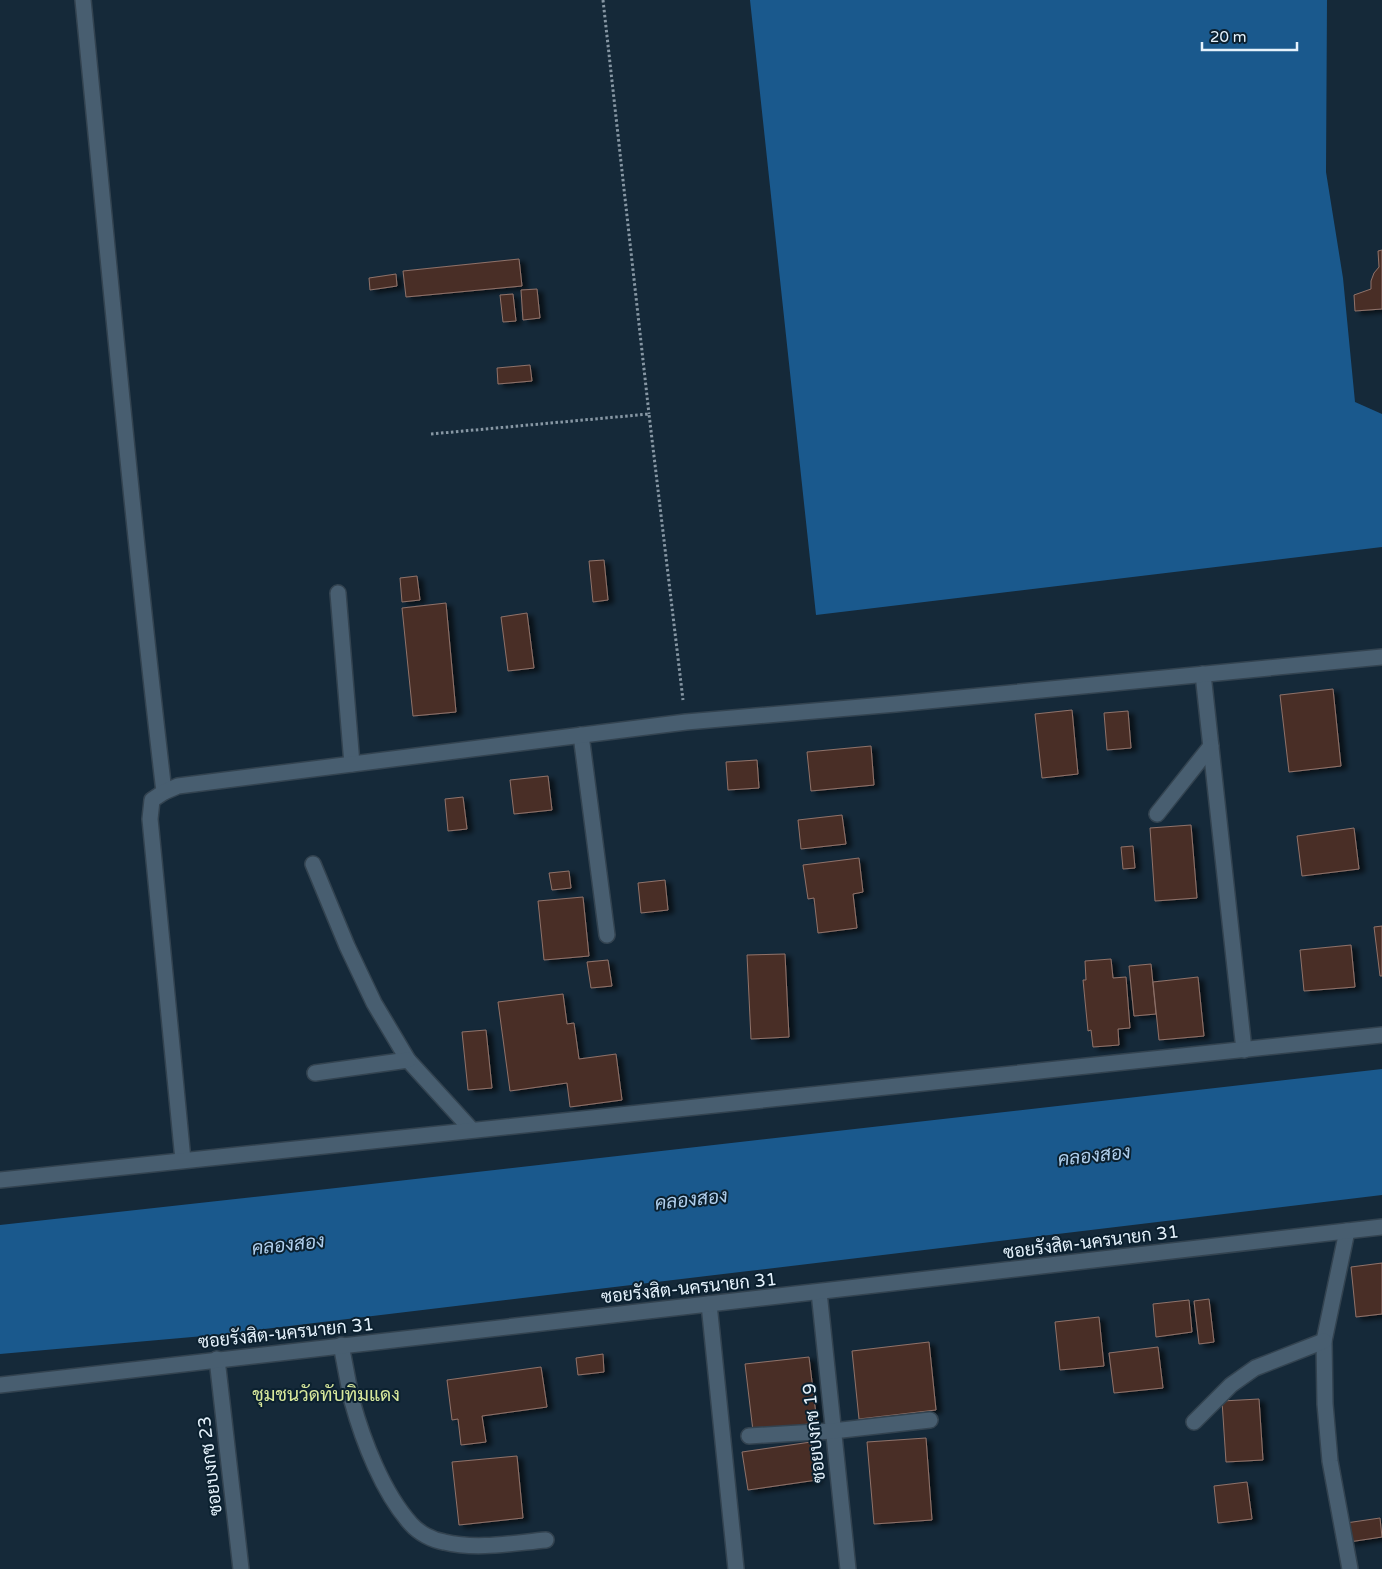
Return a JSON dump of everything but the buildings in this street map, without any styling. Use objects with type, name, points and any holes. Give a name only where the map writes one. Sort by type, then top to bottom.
[{"type":"street","points":[[83,0],[123,408],[164,792]]},
{"type":"street","points":[[338,593],[352,764]]},
{"type":"street","points":[[183,1160],[150,818],[152,800],[178,786],[686,722],[896,704],[1382,657]]},
{"type":"street","points":[[1203,674],[1244,1050]]},
{"type":"street","points":[[582,736],[607,935]]},
{"type":"street","points":[[1157,814],[1212,746]]},
{"type":"street","points":[[313,864],[347,946],[374,1003],[408,1060],[471,1129]]},
{"type":"street","points":[[0,1180],[471,1129],[1382,1035]]},
{"type":"street","points":[[315,1073],[408,1060]]},
{"type":"street","name":"ซอยรังสิต-นครนายก 31","points":[[0,1385],[1382,1227]]},
{"type":"street","points":[[1347,1231],[1324,1341],[1325,1404],[1330,1460],[1350,1569]]},
{"type":"street","name":"ซอยบงกช 19","points":[[819,1292],[832,1431],[848,1569]]},
{"type":"street","points":[[709,1304],[736,1569]]},
{"type":"street","points":[[1194,1422],[1231,1384],[1254,1368],[1324,1341]]},
{"type":"street","points":[[342,1345],[352,1400],[363,1438],[379,1474],[412,1525],[425,1535],[442,1542],[461,1545],[546,1540]]},
{"type":"street","name":"ซอยบงกช 23","points":[[217,1359],[241,1569]]},
{"type":"street","points":[[750,1436],[832,1431],[930,1420]]},
{"type":"path","points":[[603,0],[649,414],[686,722]]},
{"type":"path","points":[[431,434],[649,414]]},
{"type":"water","points":[[750,0],[1327,0],[1326,172],[1343,278],[1355,402],[1382,414],[1382,547],[816,615]]},
{"type":"water","name":"คลองสอง","points":[[1382,1069],[1382,1195],[215,1335],[0,1354],[0,1225]]},
{"type":"district","name":"ชุมชนวัดทับทิมแดง","points":[[326,1394]]}]
